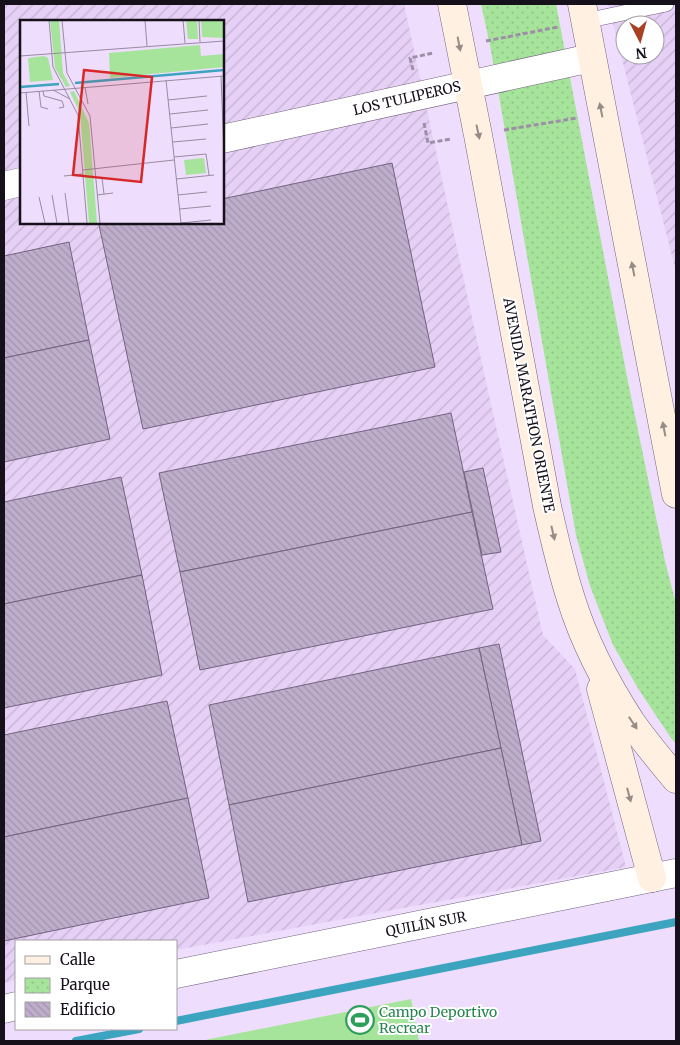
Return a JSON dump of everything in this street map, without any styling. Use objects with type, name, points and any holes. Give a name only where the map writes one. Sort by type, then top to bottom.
[{"type":"main road","name":"AVENIDA MARATHON ORIENTE","points":[[452,4],[547,506],[571,600],[591,650],[611,688],[631,722],[676,779]]},
{"type":"main road","points":[[583,13],[676,494]]},
{"type":"main road","points":[[591,650],[616,748],[664,876]]},
{"type":"street","name":"LOS TULIPEROS","points":[[224,139],[591,58]]},
{"type":"street","points":[[4,186],[20,182]]},
{"type":"street","name":"QUILÍN SUR","points":[[178,974],[664,876]]},
{"type":"lane","points":[[583,13],[666,4]]},
{"type":"path","points":[[478,135],[602,114]]},
{"type":"shaded area","points":[[4,4],[404,4],[543,635],[575,669],[626,867],[178,950],[178,940],[15,940],[15,980],[4,983]]},
{"type":"shaded area","points":[[608,4],[676,4],[676,272],[623,65],[665,65],[665,15],[615,15],[615,32]]},
{"type":"green space","points":[[481,4],[556,4],[628,382],[665,561],[676,604],[676,744],[639,690],[613,645],[590,586],[576,535],[490,45]]},
{"type":"green space","name":"Campo Deportivo Recrear","points":[[411,999],[419,1041],[200,1041]]},
{"type":"building","points":[[392,163],[435,367],[143,429],[99,225],[224,224],[224,199]]},
{"type":"building","points":[[69,242],[89,340],[4,358],[4,256]]},
{"type":"building","points":[[89,340],[110,439],[4,462],[4,358]]},
{"type":"building","points":[[451,413],[472,512],[180,572],[159,473]]},
{"type":"building","points":[[483,468],[501,552],[482,555],[464,472]]},
{"type":"building","points":[[121,477],[142,575],[4,604],[4,502]]},
{"type":"building","points":[[472,512],[493,609],[200,670],[180,572]]},
{"type":"building","points":[[142,575],[162,675],[4,708],[4,604]]},
{"type":"building","points":[[499,644],[541,841],[522,845],[479,648]]},
{"type":"building","points":[[479,648],[501,748],[229,805],[209,705]]},
{"type":"building","points":[[167,701],[188,798],[4,837],[4,735]]},
{"type":"building","points":[[501,748],[522,845],[248,902],[229,805]]},
{"type":"building","points":[[188,798],[209,898],[4,941],[4,837]]},
{"type":"waterway","points":[[178,1021],[676,922]]},
{"type":"waterway","points":[[76,1041],[134,1030]]},
{"type":"place","name":"Campo Deportivo Recrear","points":[[360,1020]]}]
